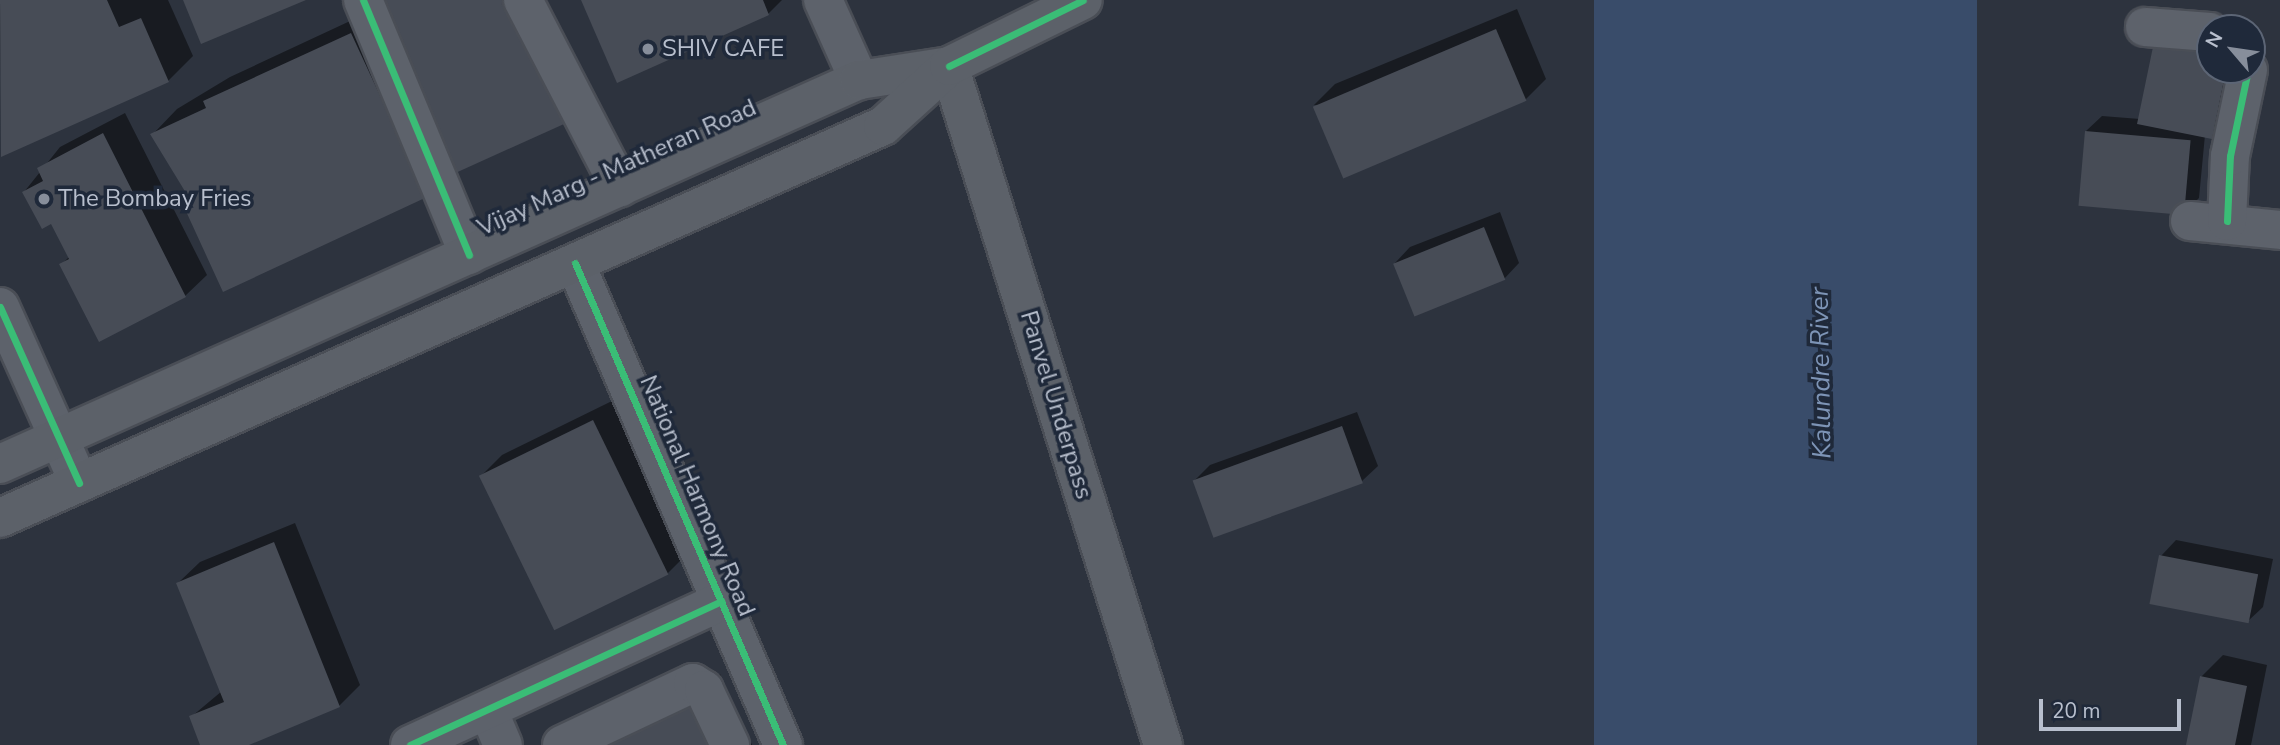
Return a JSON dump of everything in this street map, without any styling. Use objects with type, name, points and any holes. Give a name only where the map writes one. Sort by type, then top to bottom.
[{"type":"main road","points":[[0,518],[883,126],[949,66],[1083,0]]},
{"type":"main road","name":"Vijay Marg - Matheran Road","points":[[0,464],[859,80],[949,66]]},
{"type":"main road","name":"Panvel Underpass","points":[[949,66],[1163,745]]},
{"type":"street","points":[[363,0],[469,255]]},
{"type":"street","points":[[523,0],[620,187]]},
{"type":"street","points":[[823,0],[859,80]]},
{"type":"street","points":[[2145,27],[2196,31]]},
{"type":"street","points":[[2227,221],[2230,156],[2245,84]]},
{"type":"street","points":[[2190,221],[2227,221],[2280,230]]},
{"type":"street","name":"National Harmony Road","points":[[575,263],[783,745]]},
{"type":"street","points":[[0,307],[79,483]]},
{"type":"street","points":[[410,745],[721,601]]},
{"type":"street","points":[[562,745],[693,683],[704,690],[730,745]]},
{"type":"street","points":[[488,710],[503,745]]},
{"type":"water","name":"Kalundre River","points":[[1594,0],[1977,0],[1977,745],[1594,745]]},
{"type":"building","points":[[0,0],[107,0],[119,27],[141,18],[169,82],[1,157]]},
{"type":"building","points":[[183,0],[306,0],[201,44]]},
{"type":"building","points":[[372,0],[508,0],[564,124],[451,175]]},
{"type":"building","name":"SHIV CAFE","points":[[581,0],[763,0],[769,15],[617,83]]},
{"type":"building","points":[[1496,29],[1526,101],[1343,179],[1313,107]]},
{"type":"building","points":[[351,33],[427,197],[223,292],[179,196],[186,193],[150,134],[206,108],[203,101]]},
{"type":"building","points":[[2154,42],[2196,50],[2196,84],[2223,84],[2212,139],[2137,124]]},
{"type":"building","points":[[2085,131],[2191,140],[2184,215],[2078,206]]},
{"type":"building","points":[[103,133],[186,297],[99,342],[59,264],[69,259],[51,224],[42,229],[22,192],[43,181],[37,168]]},
{"type":"building","points":[[1484,227],[1505,280],[1414,317],[1393,264]]},
{"type":"building","points":[[593,420],[668,575],[554,630],[479,476]]},
{"type":"building","points":[[1342,426],[1363,483],[1213,538],[1193,480]]},
{"type":"building","points":[[274,542],[340,707],[249,745],[200,745],[189,716],[224,702],[176,583]]},
{"type":"building","points":[[2159,555],[2258,574],[2249,623],[2149,604]]},
{"type":"building","points":[[2200,676],[2247,686],[2235,745],[2186,745]]},
{"type":"building","points":[[698,694],[722,745],[603,745]]},
{"type":"cycle path","points":[[363,0],[469,255]]},
{"type":"cycle path","points":[[949,66],[1083,0]]},
{"type":"cycle path","points":[[2227,221],[2230,156],[2245,84]]},
{"type":"cycle path","points":[[575,263],[783,745]]},
{"type":"cycle path","points":[[0,307],[79,483]]},
{"type":"cycle path","points":[[410,745],[721,601]]},
{"type":"place","name":"SHIV CAFE","points":[[648,49]]},
{"type":"place","name":"The Bombay Fries","points":[[44,199]]}]
